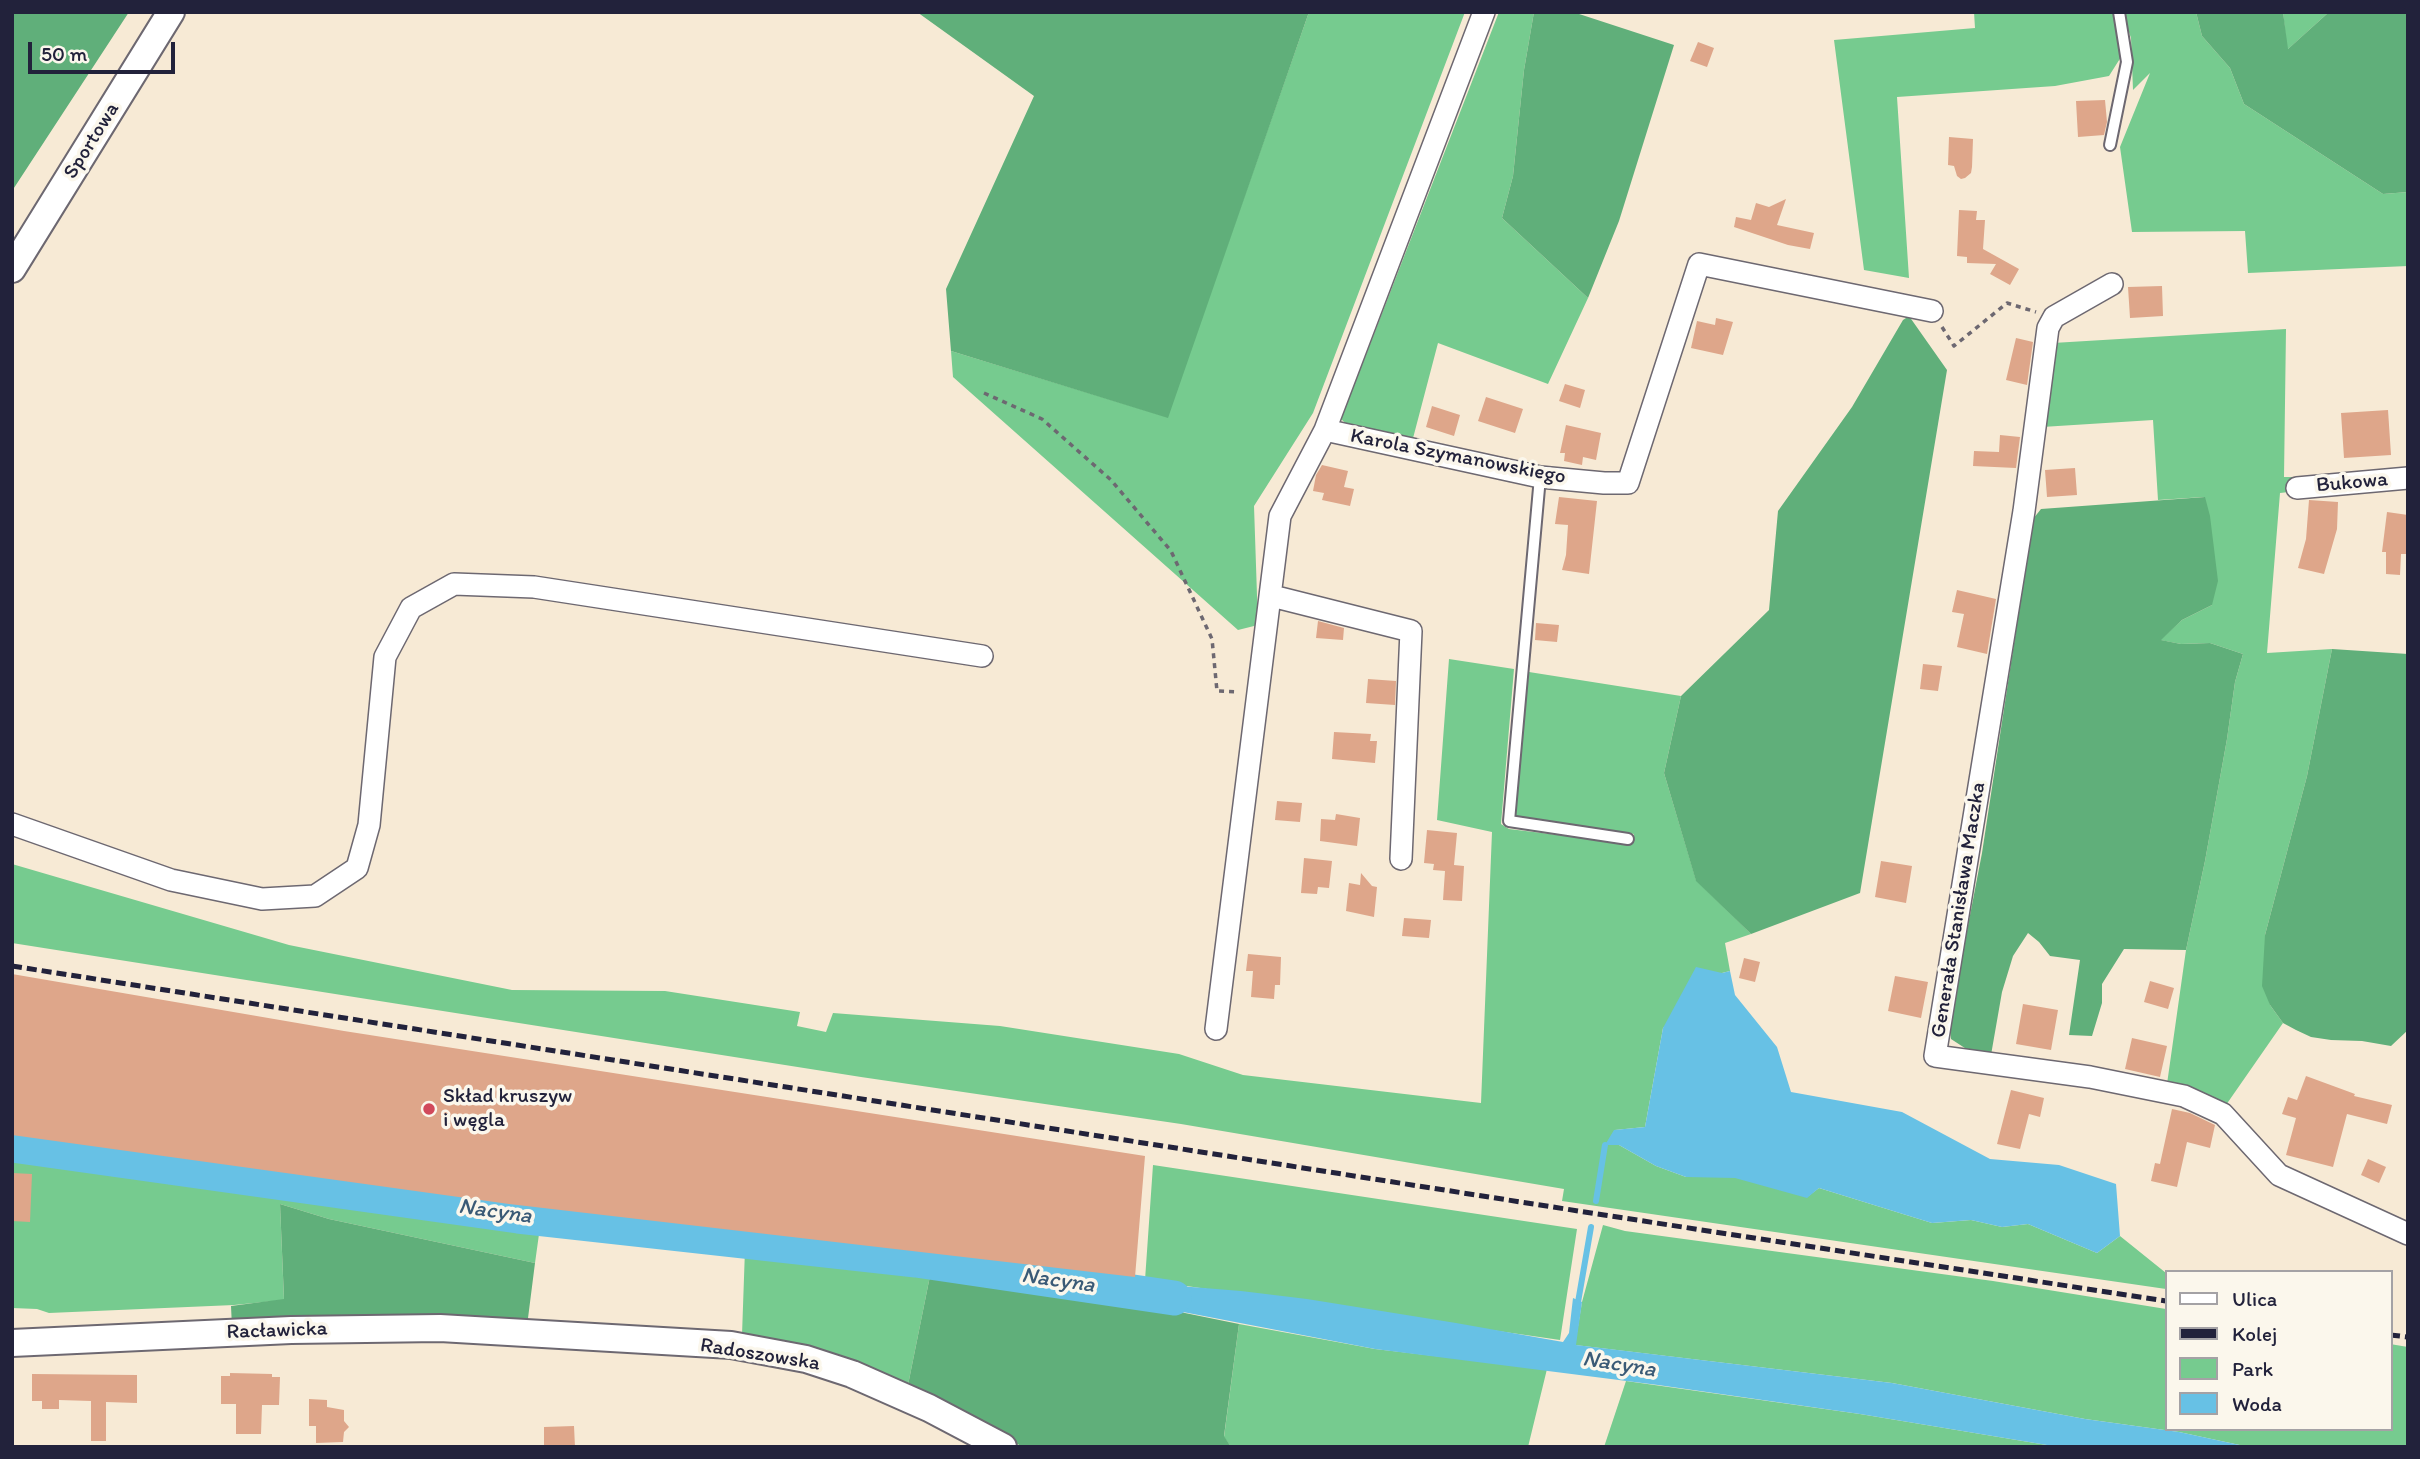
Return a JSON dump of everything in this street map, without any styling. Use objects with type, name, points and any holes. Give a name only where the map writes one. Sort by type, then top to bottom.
[{"type":"street","name":"Sportowa","points":[[12,269],[171,12]]},
{"type":"street","name":"Karola Szymanowskiego","points":[[1216,1029],[1280,516],[1325,430],[1484,12]]},
{"type":"street","name":"Karola Szymanowskiego","points":[[1325,430],[1540,477],[1628,483],[1699,264],[1932,311]]},
{"type":"street","points":[[2054,317],[2112,284]]},
{"type":"street","name":"Generała Stanisława Maczka","points":[[2054,317],[2048,328],[2024,511],[1936,1056],[2090,1077],[2184,1096],[2224,1114],[2279,1175],[2408,1234]]},
{"type":"street","name":"Bukowa","points":[[2297,488],[2408,478]]},
{"type":"street","points":[[12,824],[171,880],[262,899],[315,896],[357,869],[369,825],[385,657],[411,608],[454,584],[534,587],[982,656]]},
{"type":"street","points":[[1272,596],[1411,631],[1401,859]]},
{"type":"street","name":"Racławicka","points":[[12,1343],[292,1330],[440,1328],[541,1334]]},
{"type":"street","name":"Radoszowska","points":[[541,1334],[731,1345],[806,1359],[888,1389],[1003,1447]]},
{"type":"lane","points":[[2110,145],[2127,62],[2119,12]]},
{"type":"lane","points":[[1540,477],[1509,821],[1628,839]]},
{"type":"path","points":[[1932,311],[1954,346],[2007,303],[2054,317]]},
{"type":"path","points":[[984,393],[1042,419],[1111,480],[1171,551],[1212,639],[1217,691],[1259,694]]},
{"type":"green space","points":[[12,12],[129,12],[12,191]]},
{"type":"green space","points":[[917,12],[1309,12],[1168,418],[951,351],[946,289],[1034,96]]},
{"type":"green space","points":[[1309,12],[1465,12],[1313,413],[1254,506],[1258,625],[1238,630],[953,377],[951,351],[1167,417]]},
{"type":"green space","points":[[1499,12],[1534,12],[1524,70],[1513,176],[1502,218],[1588,298],[1548,384],[1438,343],[1412,442],[1353,430],[1341,419]]},
{"type":"green space","points":[[1534,12],[1573,12],[1674,45],[1619,221],[1588,298],[1502,218],[1513,176],[1524,70]]},
{"type":"green space","points":[[1974,12],[2196,12],[2202,36],[2230,68],[2244,104],[2383,194],[2408,192],[2408,266],[2248,273],[2245,231],[2132,232],[2120,147],[2150,73],[2133,90],[2131,38],[2128,29],[2116,30],[2121,57],[2109,76],[2055,86],[1897,97],[1909,278],[1864,270],[1834,40],[1975,28]]},
{"type":"green space","points":[[2196,12],[2283,12],[2288,49],[2329,12],[2408,12],[2408,192],[2383,194],[2244,104],[2230,68],[2202,36]]},
{"type":"green space","points":[[2283,12],[2329,12],[2287,50]]},
{"type":"green space","points":[[1909,316],[1947,370],[1860,893],[1751,934],[1696,881],[1664,773],[1681,696],[1769,610],[1778,511],[1852,407],[1903,320]]},
{"type":"green space","points":[[2286,329],[2284,477],[2293,477],[2289,492],[2280,493],[2267,653],[2332,649],[2307,776],[2265,935],[2270,1005],[2283,1023],[2226,1105],[2167,1084],[2186,950],[2205,861],[2235,682],[2243,654],[2210,643],[2181,644],[2160,640],[2182,620],[2212,605],[2204,497],[2158,500],[2153,420],[2042,427],[2053,343]]},
{"type":"green space","points":[[2205,497],[2218,581],[2212,605],[2182,620],[2161,640],[2181,644],[2210,643],[2243,654],[2235,682],[2205,861],[2186,950],[2124,949],[2102,984],[2102,1003],[2092,1036],[2069,1035],[2080,960],[2050,956],[2028,933],[2013,956],[2002,992],[1991,1055],[1971,1052],[1951,1039],[1949,1024],[1982,853],[2033,519],[2041,509]]},
{"type":"green space","points":[[2332,649],[2408,654],[2408,1030],[2391,1046],[2311,1037],[2283,1023],[2270,1005],[2262,986],[2265,935],[2307,776]]},
{"type":"green space","points":[[1449,659],[1514,669],[1501,824],[1509,829],[1632,844],[1634,834],[1513,818],[1529,672],[1681,696],[1664,773],[1696,880],[1751,934],[1725,943],[1730,971],[1722,973],[1663,1028],[1645,1127],[1615,1130],[1606,1145],[1619,1145],[1656,1166],[1686,1177],[1735,1177],[1807,1197],[1819,1188],[1932,1223],[1971,1220],[2002,1227],[2028,1224],[2097,1253],[2120,1236],[2164,1271],[2164,1289],[1562,1201],[1564,1189],[1181,1124],[861,1077],[12,943],[12,864],[289,945],[512,990],[665,991],[800,1012],[797,1026],[826,1032],[833,1013],[1000,1026],[1179,1054],[1243,1075],[1481,1103],[1492,832],[1437,820]]},
{"type":"green space","points":[[12,1152],[262,1194],[540,1227],[535,1263],[329,1219],[280,1204],[284,1300],[234,1305],[49,1313],[37,1309],[12,1308]]},
{"type":"green space","points":[[1153,1165],[1577,1229],[1560,1340],[1145,1280]]},
{"type":"green space","points":[[280,1204],[329,1219],[535,1263],[527,1326],[232,1327],[231,1306],[284,1299]]},
{"type":"green space","points":[[1603,1225],[1625,1231],[1993,1281],[2164,1309],[2164,1430],[2085,1419],[1892,1383],[1575,1345],[1582,1302]]},
{"type":"green space","points":[[745,1249],[930,1276],[908,1385],[854,1361],[788,1342],[742,1335]]},
{"type":"green space","points":[[930,1276],[1126,1301],[1239,1324],[1224,1436],[1231,1447],[1023,1447],[908,1385]]},
{"type":"green space","points":[[1239,1324],[1375,1349],[1547,1369],[1528,1447],[1231,1447],[1224,1437]]},
{"type":"green space","points":[[2392,1344],[2408,1347],[2408,1447],[2249,1447],[2172,1431],[2392,1431]]},
{"type":"green space","points":[[1626,1381],[1860,1414],[2059,1447],[1604,1447]]},
{"type":"water","points":[[1696,967],[1722,973],[1730,971],[1735,995],[1777,1047],[1791,1092],[1902,1112],[1990,1159],[2059,1165],[2116,1184],[2120,1236],[2097,1253],[2028,1224],[2002,1227],[1971,1220],[1932,1223],[1819,1188],[1807,1198],[1735,1178],[1686,1177],[1656,1166],[1619,1145],[1605,1145],[1614,1130],[1645,1127],[1663,1028]]},
{"type":"water","points":[[1130,1282],[1241,1291],[1307,1299],[1563,1342],[1569,1333],[1573,1298],[1582,1302],[1576,1345],[1892,1383],[2085,1419],[2179,1432],[2249,1447],[2059,1447],[1860,1414],[1658,1385],[1375,1349],[1126,1301]]},
{"type":"building","points":[[1698,42],[1714,48],[1707,67],[1690,61]]},
{"type":"building","points":[[2105,100],[2107,122],[2104,135],[2078,137],[2076,101]]},
{"type":"building","points":[[1949,137],[1973,139],[1971,173],[1965,178],[1957,176],[1954,166],[1948,165]]},
{"type":"building","points":[[1786,199],[1777,225],[1814,233],[1810,249],[1788,245],[1734,227],[1736,217],[1751,220],[1756,203],[1769,207]]},
{"type":"building","points":[[1959,210],[1977,211],[1976,220],[1985,220],[1983,249],[2019,269],[2010,285],[1990,274],[1996,264],[1967,263],[1967,257],[1957,256]]},
{"type":"building","points":[[2162,286],[2163,316],[2130,318],[2128,287]]},
{"type":"building","points":[[1716,318],[1733,322],[1723,355],[1691,348],[1697,321],[1715,325]]},
{"type":"building","points":[[2016,338],[2033,342],[2027,385],[2006,380]]},
{"type":"building","points":[[1565,384],[1585,390],[1580,408],[1559,401]]},
{"type":"building","points":[[1486,397],[1523,409],[1515,433],[1478,421]]},
{"type":"building","points":[[1432,406],[1460,415],[1454,436],[1426,427]]},
{"type":"building","points":[[2388,410],[2391,455],[2344,458],[2341,413]]},
{"type":"building","points":[[1566,425],[1601,433],[1596,460],[1583,457],[1582,465],[1564,461],[1565,453],[1560,453]]},
{"type":"building","points":[[2000,435],[2020,437],[2016,468],[1973,466],[1974,451],[1999,452]]},
{"type":"building","points":[[1322,465],[1348,471],[1344,487],[1354,489],[1350,506],[1322,500],[1324,493],[1313,491],[1316,475]]},
{"type":"building","points":[[2075,468],[2077,495],[2047,497],[2045,470]]},
{"type":"building","points":[[1559,497],[1597,501],[1589,574],[1562,570],[1568,525],[1555,524]]},
{"type":"building","points":[[2309,500],[2338,502],[2337,529],[2324,574],[2298,568],[2306,539]]},
{"type":"building","points":[[2387,512],[2408,515],[2408,554],[2401,554],[2400,575],[2386,574],[2386,552],[2382,552]]},
{"type":"building","points":[[1957,590],[1996,599],[1987,654],[1957,647],[1964,614],[1952,612]]},
{"type":"building","points":[[1318,621],[1344,628],[1343,640],[1316,638]]},
{"type":"building","points":[[1536,623],[1559,625],[1557,642],[1535,640]]},
{"type":"building","points":[[1923,664],[1942,666],[1938,691],[1920,689]]},
{"type":"building","points":[[1368,679],[1396,681],[1395,705],[1366,703]]},
{"type":"building","points":[[1334,732],[1371,734],[1370,741],[1377,741],[1375,763],[1332,759]]},
{"type":"building","points":[[1277,801],[1302,803],[1300,822],[1275,820]]},
{"type":"building","points":[[1336,814],[1360,818],[1357,846],[1320,841],[1321,819],[1335,820]]},
{"type":"building","points":[[1427,830],[1457,833],[1454,865],[1464,866],[1462,901],[1443,900],[1445,871],[1433,870],[1434,864],[1424,863]]},
{"type":"building","points":[[1304,858],[1332,861],[1329,888],[1318,887],[1317,894],[1301,893]]},
{"type":"building","points":[[1881,861],[1912,866],[1906,903],[1875,897]]},
{"type":"building","points":[[1361,873],[1372,886],[1377,887],[1374,917],[1346,911],[1349,883],[1360,885]]},
{"type":"building","points":[[1404,918],[1431,920],[1429,938],[1402,936]]},
{"type":"building","points":[[1248,954],[1281,957],[1280,985],[1275,985],[1274,999],[1251,997],[1253,971],[1246,971]]},
{"type":"building","points":[[1744,958],[1760,962],[1755,982],[1739,978]]},
{"type":"building","name":"Skład kruszyw i węgla","points":[[12,974],[344,1031],[1145,1156],[1135,1277],[509,1204],[12,1135]]},
{"type":"building","points":[[1895,976],[1928,982],[1921,1018],[1888,1011]]},
{"type":"building","points":[[2150,981],[2174,988],[2168,1009],[2144,1002]]},
{"type":"building","points":[[2023,1004],[2058,1010],[2051,1050],[2016,1044]]},
{"type":"building","points":[[2132,1038],[2167,1046],[2160,1077],[2125,1069]]},
{"type":"building","points":[[2306,1076],[2355,1094],[2354,1096],[2392,1105],[2387,1124],[2347,1114],[2333,1167],[2286,1155],[2296,1118],[2282,1114],[2288,1097],[2297,1100]]},
{"type":"building","points":[[2011,1090],[2044,1098],[2040,1117],[2029,1114],[2020,1149],[1997,1144]]},
{"type":"building","points":[[2172,1109],[2190,1113],[2215,1125],[2210,1148],[2187,1142],[2177,1187],[2151,1181],[2155,1163],[2160,1164]]},
{"type":"building","points":[[2368,1159],[2386,1167],[2379,1183],[2361,1175]]},
{"type":"building","points":[[12,1173],[32,1174],[30,1222],[12,1221]]},
{"type":"building","points":[[230,1373],[272,1374],[272,1377],[280,1377],[279,1405],[262,1405],[261,1434],[236,1434],[236,1404],[221,1404],[221,1376],[230,1376]]},
{"type":"building","points":[[32,1374],[137,1375],[137,1403],[106,1402],[106,1441],[91,1441],[91,1401],[59,1400],[59,1409],[42,1409],[42,1401],[32,1401]]},
{"type":"building","points":[[309,1399],[327,1400],[327,1407],[344,1410],[344,1421],[349,1427],[344,1432],[343,1442],[316,1443],[316,1426],[309,1426]]},
{"type":"building","points":[[574,1426],[575,1447],[544,1447],[544,1427]]},
{"type":"waterway","name":"Nacyna","points":[[12,1145],[518,1216],[916,1260],[1174,1298]]},
{"type":"waterway","points":[[1596,1201],[1605,1145]]},
{"type":"waterway","points":[[1577,1308],[1591,1227]]},
{"type":"railway","points":[[12,966],[2164,1301]]},
{"type":"railway","points":[[2392,1335],[2408,1337]]},
{"type":"place","name":"Skład kruszyw i węgla","points":[[429,1109]]}]
